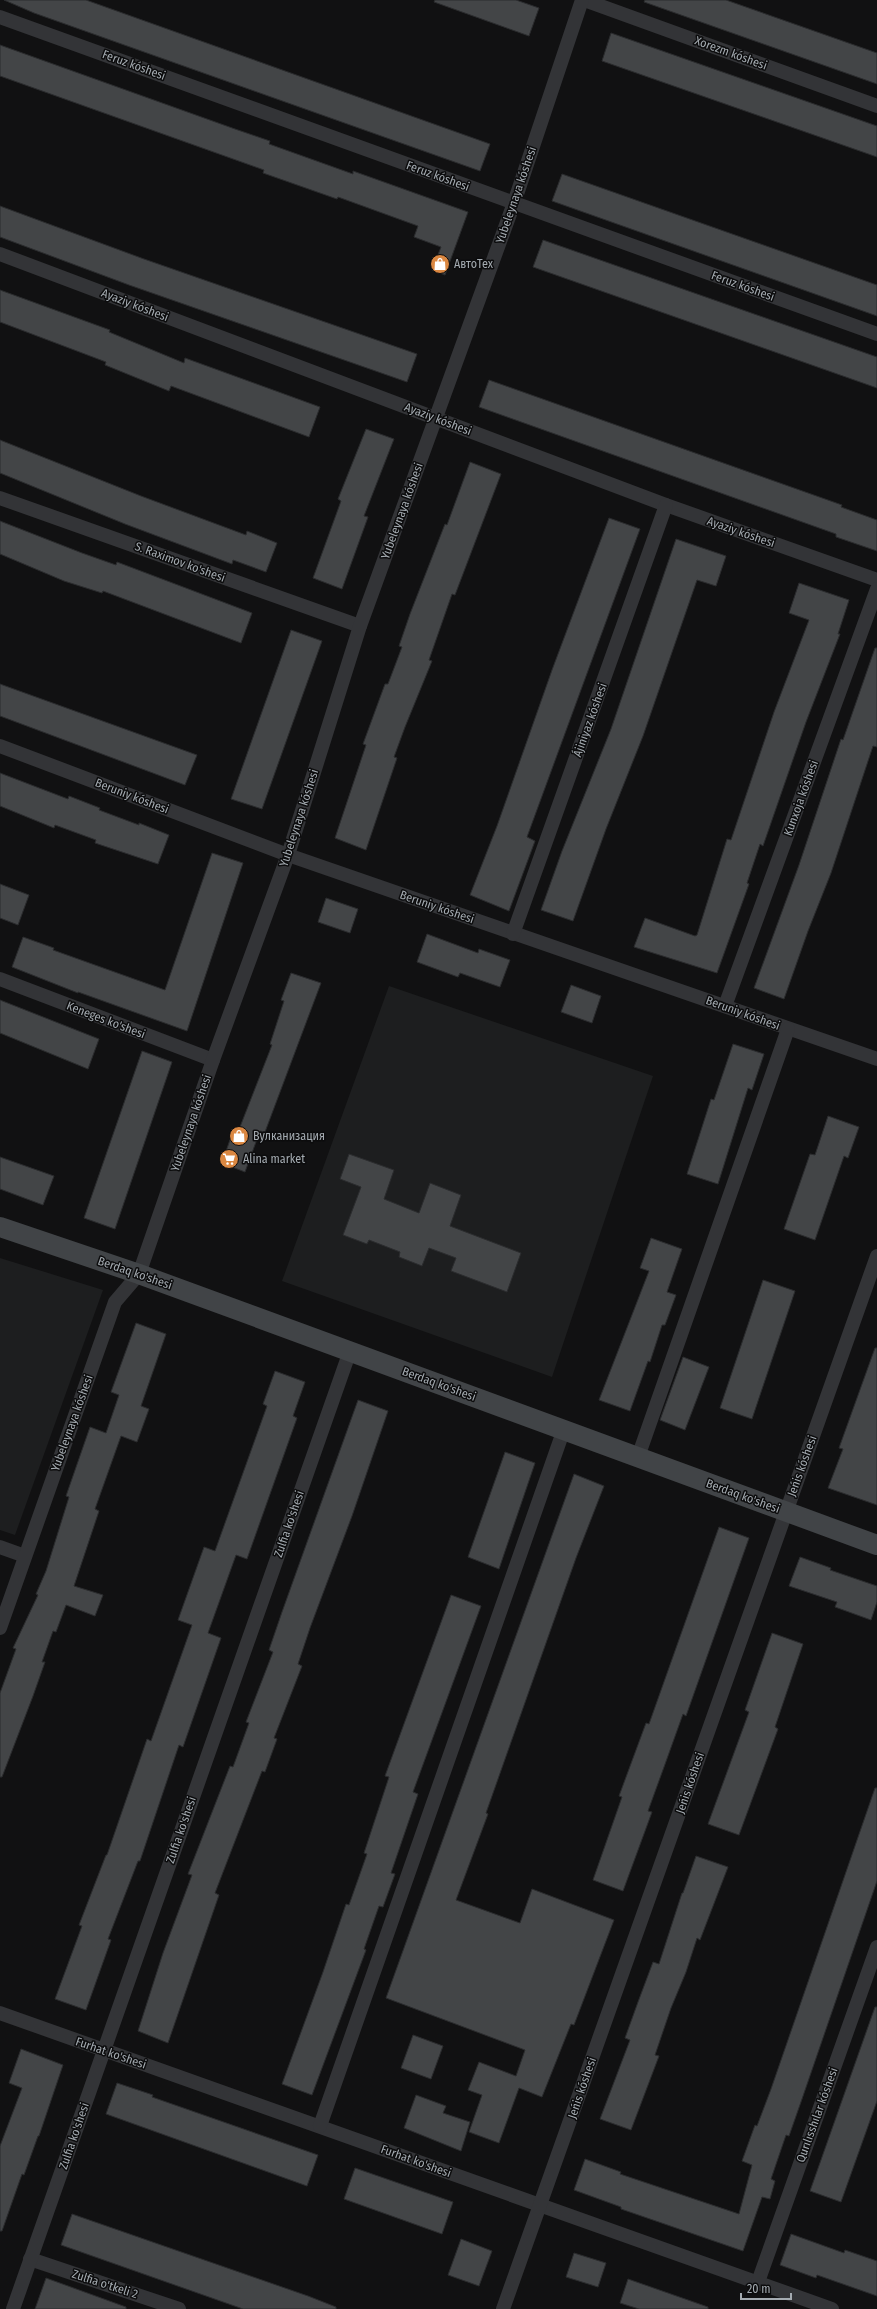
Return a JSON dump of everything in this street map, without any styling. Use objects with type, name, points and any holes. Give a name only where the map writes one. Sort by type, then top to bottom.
[{"type":"street","name":"Xorezm kóshesi","points":[[583,0],[877,106]]},
{"type":"street","name":"Yubeleynaya kóshesi","points":[[0,1628],[115,1302],[139,1274],[213,1060],[288,855],[360,626],[514,203],[583,0]]},
{"type":"street","name":"Feruz kóshesi","points":[[0,17],[877,334]]},
{"type":"street","name":"Ayaziy kóshesi","points":[[0,254],[666,505],[877,580]]},
{"type":"street","name":"S. Raximov ko'shesi","points":[[0,498],[360,626]]},
{"type":"street","name":"Ájiniyaz kóshesi","points":[[513,934],[666,505]]},
{"type":"street","name":"Kunxoja kóshesi","points":[[725,1006],[877,589]]},
{"type":"street","name":"Beruniy kóshesi","points":[[0,746],[288,855],[877,1059]]},
{"type":"street","name":"Keneges ko'shesi","points":[[0,979],[213,1060]]},
{"type":"street","points":[[638,1457],[788,1029]]},
{"type":"street","name":"Berdaq ko'shesi","points":[[0,1227],[139,1274],[877,1545]]},
{"type":"street","name":"Jeńis kóshesi","points":[[503,2309],[877,1256]]},
{"type":"street","name":"Zulfia ko'shesi","points":[[12,2309],[350,1351]]},
{"type":"street","points":[[320,2126],[564,1429]]},
{"type":"street","points":[[0,1547],[25,1556]]},
{"type":"street","name":"Qurılısshılar kóshesi","points":[[758,2282],[877,1947]]},
{"type":"street","name":"Furhat ko'shesi","points":[[0,2013],[832,2309]]},
{"type":"street","name":"Zulfia o'tkeli 2","points":[[30,2259],[179,2309]]},
{"type":"shaded area","points":[[389,986],[653,1076],[552,1377],[282,1281]]},
{"type":"shaded area","points":[[0,1258],[103,1290],[15,1535],[0,1530]]},
{"type":"building","points":[[4,0],[86,0],[490,144],[480,171],[34,13]]},
{"type":"building","points":[[435,0],[516,0],[539,8],[529,36],[434,2]]},
{"type":"building","points":[[645,0],[726,0],[877,53],[877,84],[644,2]]},
{"type":"building","points":[[611,33],[877,126],[877,157],[602,61]]},
{"type":"building","points":[[0,45],[270,141],[269,144],[353,174],[353,171],[468,212],[445,275],[432,270],[441,247],[414,237],[418,226],[338,197],[337,199],[263,173],[264,170],[0,76]]},
{"type":"building","points":[[562,174],[877,285],[877,316],[552,201]]},
{"type":"building","points":[[0,206],[144,259],[417,354],[407,382],[129,285],[0,237]]},
{"type":"building","points":[[543,240],[877,357],[877,388],[533,267]]},
{"type":"building","points":[[0,290],[110,330],[109,332],[184,363],[185,358],[320,407],[309,437],[171,386],[169,391],[105,365],[106,362],[0,322]]},
{"type":"building","points":[[489,380],[842,505],[841,507],[877,520],[877,551],[836,537],[836,534],[479,407]]},
{"type":"building","points":[[366,429],[394,439],[364,516],[368,517],[342,589],[313,578],[341,501],[338,499]]},
{"type":"building","points":[[0,440],[141,496],[246,535],[247,531],[277,543],[266,572],[233,560],[232,564],[125,524],[0,473]]},
{"type":"building","points":[[470,462],[501,474],[455,595],[452,594],[429,660],[432,661],[394,757],[397,758],[366,850],[335,838],[366,745],[363,744],[385,684],[388,684],[402,647],[399,646],[410,614],[445,524],[447,525]]},
{"type":"building","points":[[609,518],[640,529],[527,837],[535,841],[509,911],[470,895],[497,826],[552,670]]},
{"type":"building","points":[[0,521],[82,553],[116,565],[117,562],[252,613],[241,643],[103,591],[102,593],[64,581],[0,554]]},
{"type":"building","points":[[676,539],[726,556],[716,586],[697,580],[643,736],[606,829],[573,921],[541,910],[562,851],[611,729]]},
{"type":"building","points":[[799,583],[849,600],[838,634],[840,634],[806,722],[763,846],[760,844],[747,883],[749,884],[717,973],[634,947],[645,918],[695,936],[697,935],[727,839],[731,840],[774,712],[809,620],[789,613]]},
{"type":"building","points":[[291,630],[322,641],[262,809],[231,799]]},
{"type":"building","points":[[875,648],[877,648],[877,747],[873,746],[831,873],[808,931],[784,999],[754,988],[799,865],[841,739],[843,740]]},
{"type":"building","points":[[0,684],[197,755],[185,785],[0,716]]},
{"type":"building","points":[[0,773],[68,799],[69,796],[100,808],[99,810],[139,825],[139,823],[169,835],[158,864],[95,843],[96,840],[55,825],[54,828],[0,806]]},
{"type":"building","points":[[212,853],[243,863],[187,1031],[78,993],[12,967],[23,937],[54,948],[53,950],[165,990]]},
{"type":"building","points":[[0,884],[29,895],[18,925],[0,918]]},
{"type":"building","points":[[326,898],[358,909],[350,933],[318,922]]},
{"type":"building","points":[[427,934],[478,953],[479,949],[510,960],[500,987],[460,973],[458,977],[417,962]]},
{"type":"building","points":[[291,973],[321,983],[265,1132],[260,1131],[245,1172],[222,1163],[233,1131],[238,1132],[272,1045],[270,1044],[284,1001],[281,1000]]},
{"type":"building","points":[[571,985],[601,996],[592,1023],[561,1012]]},
{"type":"building","points":[[0,1000],[99,1039],[88,1069],[0,1033]]},
{"type":"building","points":[[733,1044],[764,1054],[752,1090],[748,1088],[718,1184],[687,1174],[711,1099],[714,1100]]},
{"type":"building","points":[[142,1051],[172,1062],[115,1229],[84,1218]]},
{"type":"building","points":[[828,1116],[859,1127],[848,1158],[844,1156],[815,1240],[784,1229],[810,1154],[815,1155]]},
{"type":"building","points":[[349,1154],[394,1170],[384,1199],[419,1213],[430,1183],[461,1195],[450,1226],[521,1253],[507,1292],[451,1271],[456,1258],[429,1248],[422,1266],[399,1257],[400,1252],[369,1240],[367,1244],[343,1235],[361,1187],[340,1179]]},
{"type":"building","points":[[0,1157],[54,1176],[43,1205],[0,1189]]},
{"type":"building","points":[[651,1238],[682,1249],[667,1292],[676,1295],[665,1325],[662,1325],[650,1362],[648,1361],[630,1411],[599,1400],[649,1271],[640,1268]]},
{"type":"building","points":[[763,1280],[795,1291],[752,1419],[720,1408]]},
{"type":"building","points":[[136,1323],[166,1334],[141,1406],[149,1409],[137,1442],[121,1436],[95,1509],[99,1511],[74,1586],[103,1595],[95,1616],[66,1605],[56,1632],[53,1631],[42,1662],[45,1662],[33,1696],[2,1777],[0,1777],[0,1693],[16,1649],[13,1648],[38,1595],[36,1594],[46,1571],[69,1497],[66,1496],[90,1427],[106,1433],[119,1395],[111,1392]]},
{"type":"building","points":[[875,1348],[877,1348],[877,1505],[828,1488],[843,1449],[839,1448]]},
{"type":"building","points":[[683,1357],[709,1367],[685,1430],[660,1420]]},
{"type":"building","points":[[275,1371],[305,1382],[293,1416],[297,1418],[247,1559],[236,1555],[208,1633],[221,1638],[183,1747],[179,1745],[140,1861],[138,1861],[108,1939],[111,1940],[86,2010],[55,1999],[82,1926],[79,1925],[107,1855],[147,1739],[151,1741],[192,1625],[178,1620],[204,1547],[215,1551],[267,1406],[263,1404]]},
{"type":"building","points":[[358,1400],[388,1411],[352,1516],[310,1628],[298,1664],[302,1666],[274,1738],[277,1739],[265,1772],[262,1771],[215,1893],[219,1895],[168,2043],[138,2031],[163,1953],[192,1875],[188,1874],[230,1766],[233,1767],[249,1723],[246,1722],[273,1652],[269,1650]]},
{"type":"building","points":[[505,1452],[535,1463],[499,1569],[468,1557]]},
{"type":"building","points":[[574,1474],[604,1486],[576,1558],[486,1813],[488,1814],[456,1900],[520,1923],[532,1889],[614,1920],[574,2025],[571,2024],[542,2097],[519,2088],[499,2143],[469,2132],[482,2095],[468,2090],[479,2062],[516,2076],[525,2050],[386,1998]]},
{"type":"building","points":[[719,1527],[749,1538],[686,1716],[683,1714],[648,1811],[652,1812],[623,1891],[593,1880],[622,1797],[619,1796],[646,1723],[649,1724]]},
{"type":"building","points":[[800,1557],[831,1568],[830,1570],[877,1586],[877,1602],[871,1620],[835,1607],[837,1602],[789,1586]]},
{"type":"building","points":[[451,1595],[481,1606],[413,1792],[418,1794],[391,1873],[395,1874],[383,1907],[379,1906],[364,1949],[366,1950],[312,2095],[282,2084],[346,1904],[349,1905],[367,1854],[364,1853],[389,1777],[385,1776]]},
{"type":"building","points":[[772,1633],[803,1644],[775,1727],[778,1729],[739,1835],[708,1824],[749,1712],[745,1710]]},
{"type":"building","points":[[875,1788],[877,1788],[877,1881],[789,2136],[786,2135],[771,2179],[775,2181],[770,2199],[762,2197],[743,2251],[621,2209],[621,2207],[574,2190],[585,2159],[621,2172],[620,2174],[739,2214],[752,2165],[742,2161],[755,2125],[757,2126],[771,2089]]},
{"type":"building","points":[[696,1856],[728,1867],[700,1940],[697,1938],[686,1972],[671,2008],[655,2055],[659,2056],[631,2130],[600,2119],[630,2040],[625,2038],[638,2002],[653,1962],[659,1964],[682,1893]]},
{"type":"building","points":[[875,2007],[877,2007],[877,2101],[841,2202],[810,2191]]},
{"type":"building","points":[[413,2035],[443,2046],[431,2079],[401,2068]]},
{"type":"building","points":[[21,2049],[63,2065],[39,2136],[24,2175],[22,2174],[2,2231],[0,2231],[0,2146],[22,2088],[9,2083]]},
{"type":"building","points":[[117,2083],[153,2095],[152,2097],[318,2155],[307,2186],[106,2114]]},
{"type":"building","points":[[416,2095],[446,2106],[443,2113],[470,2122],[461,2151],[404,2128]]},
{"type":"building","points":[[355,2168],[453,2202],[442,2234],[344,2199]]},
{"type":"building","points":[[72,2214],[308,2296],[336,2307],[336,2309],[243,2309],[61,2245]]},
{"type":"building","points":[[791,2234],[844,2253],[845,2250],[877,2261],[877,2296],[817,2275],[816,2278],[780,2265]]},
{"type":"building","points":[[461,2239],[492,2251],[479,2286],[448,2275]]},
{"type":"building","points":[[574,2253],[606,2263],[598,2287],[566,2277]]},
{"type":"building","points":[[46,2278],[126,2307],[126,2309],[35,2309]]},
{"type":"building","points":[[628,2279],[708,2307],[708,2309],[639,2309],[620,2303]]},
{"type":"place","name":"АвтоТех","points":[[440,264]]},
{"type":"place","name":"Вулканизация","points":[[239,1136]]},
{"type":"place","name":"Alina market","points":[[229,1159]]}]
